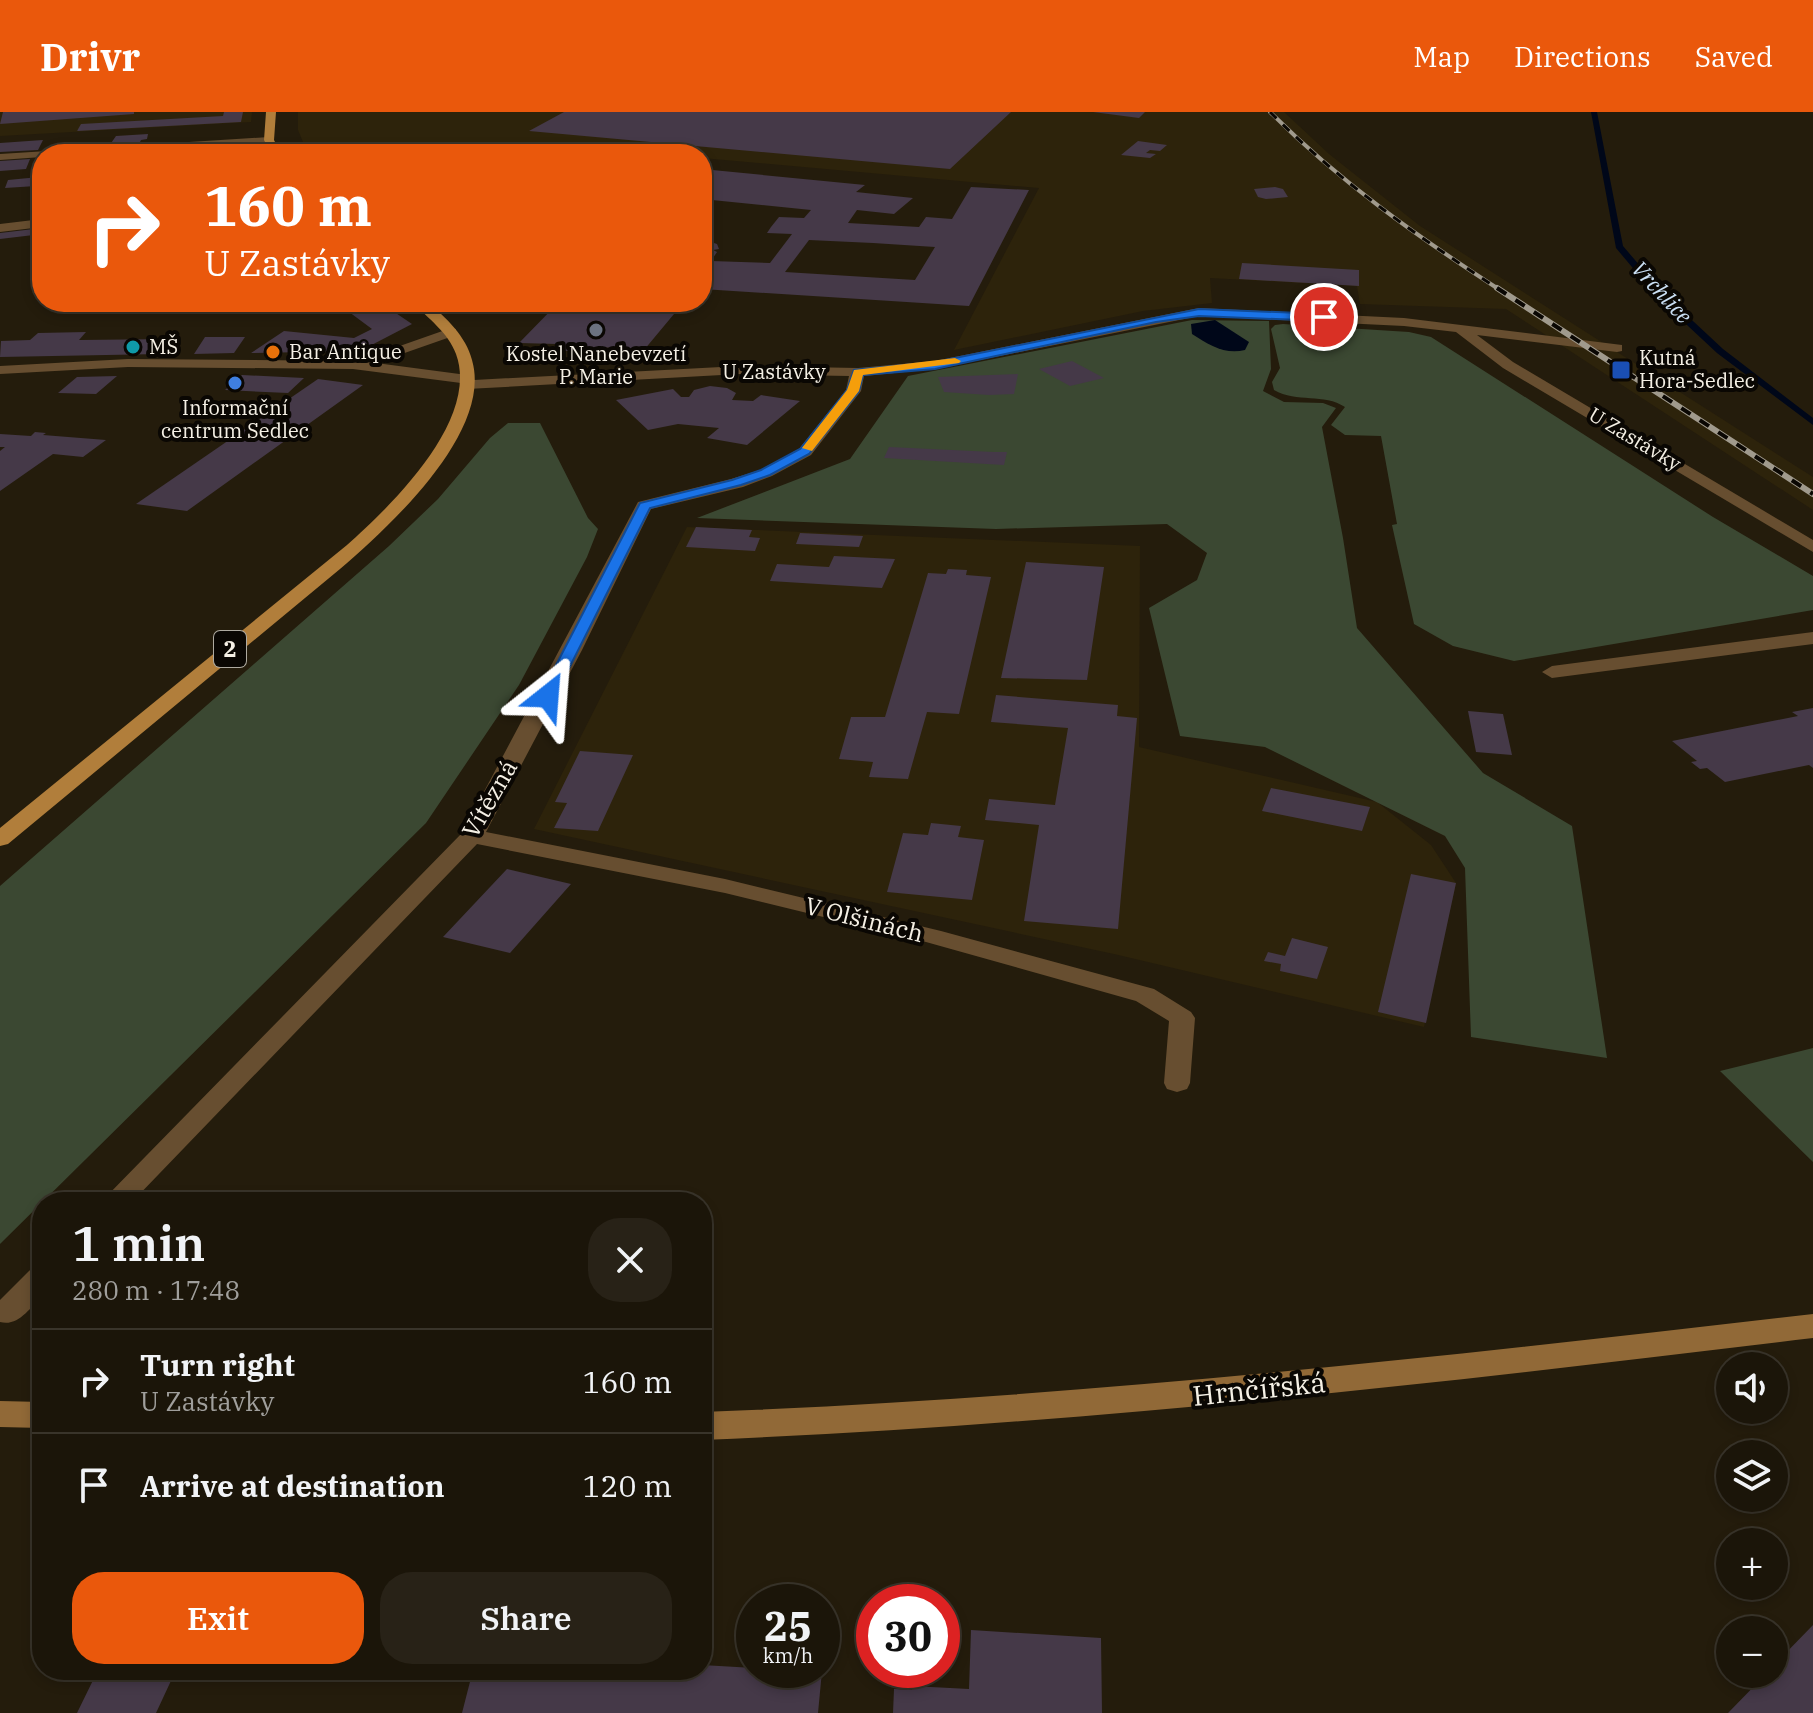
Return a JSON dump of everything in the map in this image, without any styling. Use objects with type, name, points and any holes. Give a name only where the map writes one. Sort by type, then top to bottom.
[{"type":"main road","points":[[271,112],[271,144]]},
{"type":"main road","points":[[430,312],[451,332],[464,354],[467,382]]},
{"type":"main road","name":"2","points":[[0,839],[383,519],[408,494],[435,457],[453,426],[467,382]]},
{"type":"main road","name":"Hrnčířská","points":[[712,1426],[948,1417],[1098,1405],[1395,1376],[1813,1326]]},
{"type":"main road","points":[[0,1414],[32,1415]]},
{"type":"street","points":[[206,144],[269,140]]},
{"type":"street","points":[[0,157],[32,155]]},
{"type":"street","points":[[0,228],[32,224]]},
{"type":"street","name":"U Zastávky","points":[[353,365],[467,382],[740,370],[858,372],[935,365],[1199,312],[1389,321],[1617,348]]},
{"type":"street","name":"U Zastávky","points":[[1459,329],[1508,365],[1813,547]]},
{"type":"street","points":[[0,370],[128,363],[353,365],[451,332]]},
{"type":"street","name":"Vítězná","points":[[125,1192],[472,836],[572,650],[644,506],[737,483],[766,473],[805,452],[853,391],[858,372]]},
{"type":"street","points":[[1552,672],[1813,638]]},
{"type":"street","name":"V Olšinách","points":[[472,836],[725,886],[932,936],[1145,995],[1182,1018],[1177,1083]]},
{"type":"street","points":[[7,1312],[32,1287]]},
{"type":"shaded area","points":[[0,112],[252,112],[251,122],[0,136]]},
{"type":"shaded area","points":[[298,112],[1284,112],[1329,154],[1420,226],[1813,477],[1813,510],[1506,309],[1360,304],[1357,286],[1210,278],[1212,303],[1143,311],[954,350],[1039,188],[712,159],[712,144],[304,144],[298,130]]},
{"type":"shaded area","points":[[687,527],[1140,546],[1139,747],[1377,802],[1431,845],[1456,883],[1424,1027],[1114,954],[534,829]]},
{"type":"green space","points":[[1192,320],[1269,321],[1271,369],[1263,391],[1284,402],[1323,403],[1336,408],[1322,427],[1357,628],[1483,773],[1572,826],[1607,1058],[1471,1037],[1465,868],[1445,836],[1265,747],[1180,736],[1149,608],[1197,580],[1207,553],[1167,524],[996,529],[697,518],[850,459],[908,376]]},
{"type":"green space","points":[[1283,324],[1409,332],[1431,337],[1713,517],[1813,576],[1813,610],[1514,661],[1453,646],[1414,624],[1392,525],[1397,524],[1381,436],[1345,435],[1331,425],[1345,407],[1328,400],[1292,396],[1274,390],[1272,382],[1280,368],[1271,329]]},
{"type":"green space","points":[[508,423],[540,423],[588,518],[598,529],[587,557],[519,685],[426,823],[53,1192],[32,1192],[32,1212],[0,1244],[0,886],[389,546],[438,499],[490,438]]},
{"type":"green space","points":[[1813,1048],[1813,1162],[1720,1071]]},
{"type":"water","points":[[1215,320],[1249,342],[1245,350],[1224,350],[1192,334],[1191,324]]},
{"type":"building","points":[[3,112],[134,112],[134,114],[0,124]]},
{"type":"building","points":[[224,112],[243,112],[241,122],[77,131],[81,124],[223,116]]},
{"type":"building","points":[[564,112],[1011,112],[950,169],[712,148],[712,144],[673,144],[529,131]]},
{"type":"building","points":[[1093,112],[1145,112],[1139,118]]},
{"type":"building","points":[[148,134],[147,139],[139,144],[110,144],[116,136]]},
{"type":"building","points":[[43,140],[41,144],[32,144],[32,150],[0,152],[0,143]]},
{"type":"building","points":[[1138,141],[1167,145],[1160,151],[1150,150],[1146,153],[1156,154],[1150,158],[1121,155]]},
{"type":"building","points":[[30,159],[26,169],[0,171],[0,161]]},
{"type":"building","points":[[712,170],[865,185],[856,192],[913,198],[894,214],[857,210],[848,223],[919,227],[926,217],[952,219],[971,187],[1029,190],[969,306],[712,290],[712,261],[770,263],[792,234],[767,233],[771,227],[779,217],[804,218],[811,210],[712,200]],"holes":[[[809,240],[935,247],[915,280],[785,272]]]},
{"type":"building","points":[[32,178],[32,186],[5,188],[8,180]]},
{"type":"building","points":[[1254,189],[1283,189],[1288,197],[1266,199],[1258,197]]},
{"type":"building","points":[[32,229],[32,235],[0,239],[0,233]]},
{"type":"building","points":[[712,242],[717,244],[719,249],[713,250],[717,252],[712,260]]},
{"type":"building","points":[[1242,263],[1359,270],[1359,286],[1239,279]]},
{"type":"building","points":[[349,312],[394,312],[412,324],[360,351],[251,353],[284,331],[354,338],[372,329]]},
{"type":"building","name":"Kostel Nanebevzetí P. Marie","points":[[549,312],[676,312],[644,350],[600,347],[597,351],[583,353],[552,349],[557,344],[519,343]]},
{"type":"building","points":[[86,332],[79,340],[172,339],[160,354],[0,357],[1,341],[30,340],[38,333]]},
{"type":"building","points":[[205,337],[245,337],[234,353],[194,354]]},
{"type":"building","points":[[1072,361],[1104,378],[1070,386],[1039,369]]},
{"type":"building","points":[[1018,374],[1014,394],[989,395],[944,392],[938,377]]},
{"type":"building","points":[[242,375],[304,378],[288,393],[225,390]]},
{"type":"building","points":[[117,376],[96,394],[58,393],[77,377]]},
{"type":"building","points":[[318,379],[363,385],[187,511],[136,504]]},
{"type":"building","points":[[710,386],[727,388],[736,393],[732,400],[753,401],[761,395],[800,401],[747,445],[707,438],[719,428],[678,424],[648,430],[616,400],[673,389],[681,397],[689,397],[694,390]]},
{"type":"building","points":[[35,432],[106,440],[83,457],[53,454],[0,491],[0,451],[5,447],[0,447],[0,434],[31,436]]},
{"type":"building","points":[[889,447],[1007,452],[1004,465],[884,458]]},
{"type":"building","points":[[696,527],[752,530],[749,537],[760,538],[755,551],[686,547]]},
{"type":"building","points":[[800,533],[863,536],[859,547],[796,544]]},
{"type":"building","points":[[834,556],[895,559],[882,588],[770,581],[777,564],[829,567]]},
{"type":"building","points":[[1026,562],[1104,567],[1087,680],[1001,678]]},
{"type":"building","points":[[948,569],[967,570],[966,575],[991,577],[959,714],[927,712],[908,779],[869,777],[873,762],[839,759],[851,717],[885,717],[928,573],[946,574]]},
{"type":"building","points":[[996,695],[1118,705],[1117,716],[1137,718],[1118,929],[1024,921],[1039,825],[985,820],[989,799],[1055,805],[1068,728],[991,722]]},
{"type":"building","points":[[1813,708],[1813,768],[1809,765],[1725,782],[1707,768],[1700,769],[1691,762],[1697,761],[1672,741],[1798,716],[1792,712]]},
{"type":"building","points":[[1468,711],[1503,714],[1512,755],[1476,752]]},
{"type":"building","points":[[580,751],[633,755],[598,831],[554,828],[567,803],[555,802]]},
{"type":"building","points":[[1271,788],[1370,807],[1362,831],[1262,811]]},
{"type":"building","points":[[931,823],[961,826],[958,837],[984,840],[972,900],[887,892],[903,833],[928,835]]},
{"type":"building","points":[[507,869],[571,884],[510,953],[443,937]]},
{"type":"building","points":[[1411,874],[1456,883],[1426,1023],[1378,1012]]},
{"type":"building","points":[[1292,938],[1328,947],[1317,979],[1280,971],[1281,964],[1264,961],[1268,952],[1285,956]]},
{"type":"building","points":[[1813,1625],[1813,1713],[1728,1713],[1752,1688],[1788,1688],[1788,1651]]},
{"type":"building","points":[[971,1630],[1101,1638],[1102,1713],[893,1713],[894,1689],[969,1689]]},
{"type":"building","points":[[712,1666],[736,1667],[736,1688],[820,1688],[818,1713],[462,1713],[470,1680],[712,1680]]},
{"type":"building","points":[[93,1680],[171,1680],[156,1713],[77,1713]]},
{"type":"waterway","name":"Vrchlice","points":[[1594,112],[1619,246],[1661,296],[1720,351],[1813,422]]},
{"type":"railway","points":[[1270,112],[1324,162],[1380,207],[1500,290]]},
{"type":"railway","points":[[1497,288],[1813,494]]},
{"type":"slow traffic","points":[[808,448],[853,391],[858,372],[955,361]]},
{"type":"place","name":"Kostel Nanebevzetí P. Marie","points":[[596,330]]},
{"type":"place","name":"MŠ","points":[[133,347]]},
{"type":"place","name":"Bar Antique","points":[[273,352]]},
{"type":"place","name":"Kutná Hora-Sedlec","points":[[1621,370]]},
{"type":"place","name":"Informační centrum Sedlec","points":[[235,383]]},
{"type":"route","points":[[548,696],[644,506],[737,483],[766,473],[805,452],[853,391],[858,372],[935,365],[1199,312],[1324,317]]}]
